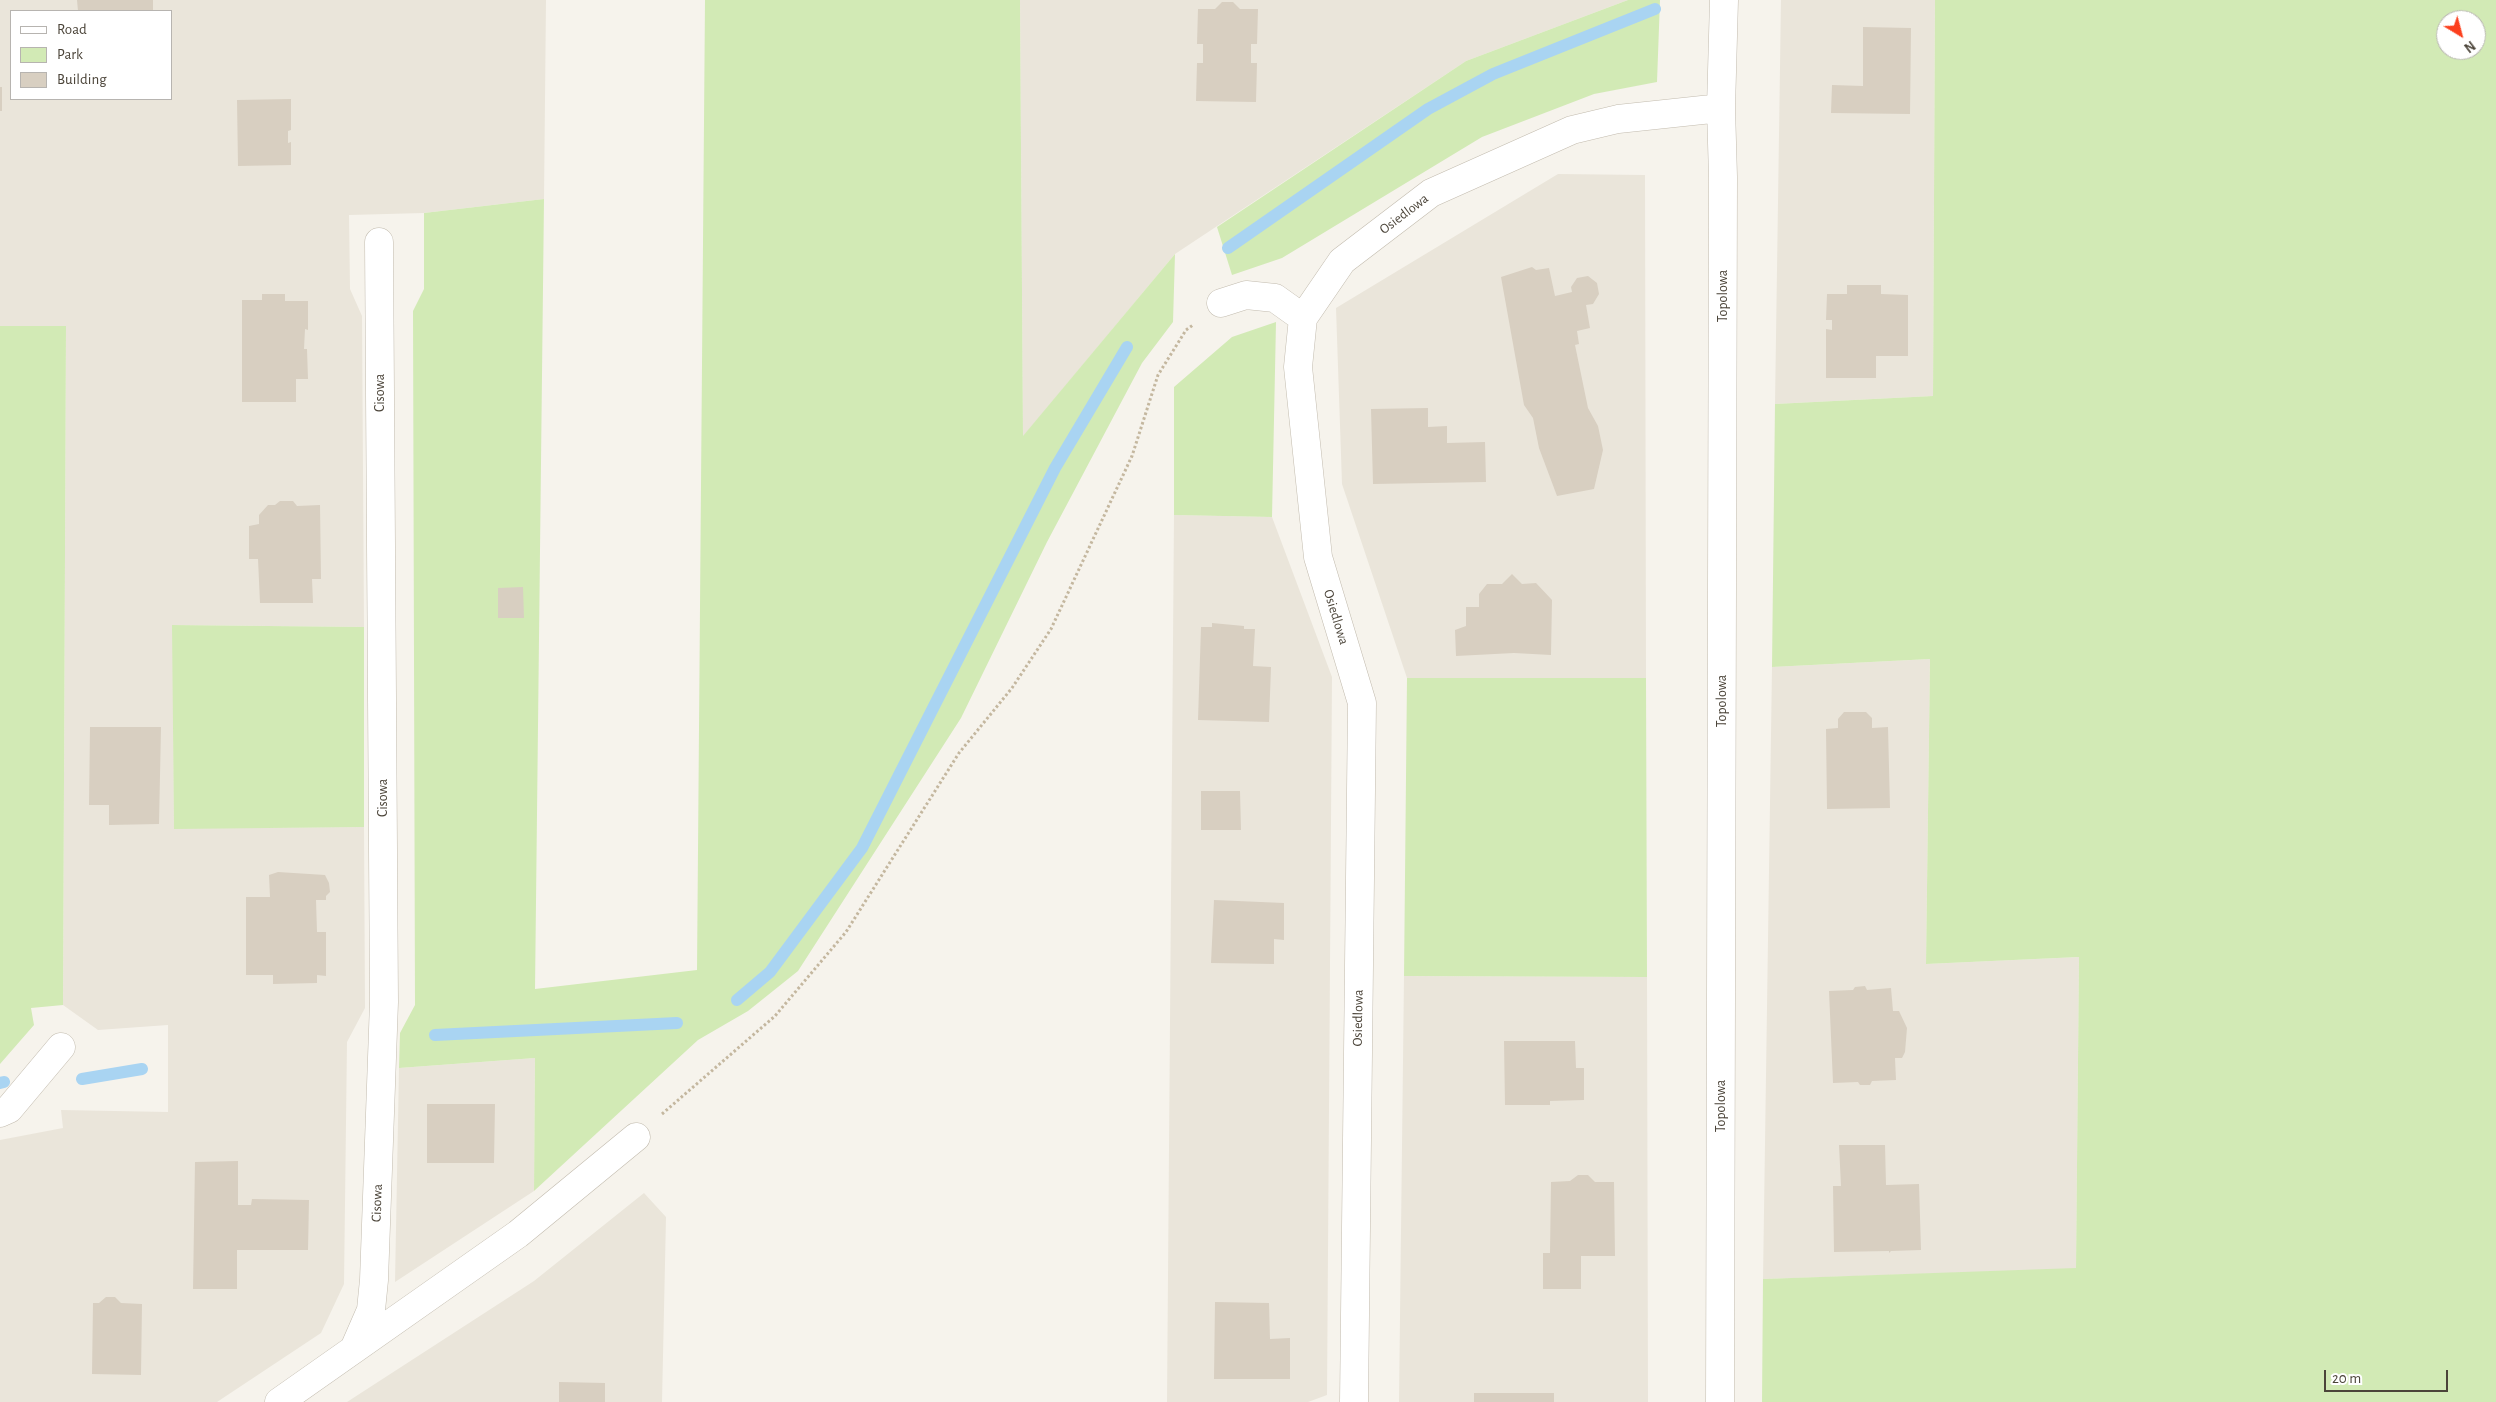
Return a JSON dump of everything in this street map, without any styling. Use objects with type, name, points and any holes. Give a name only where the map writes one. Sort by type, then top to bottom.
[{"type":"street","name":"Topolowa","points":[[1720,1402],[1722,108],[1724,0]]},
{"type":"street","name":"Osiedlowa","points":[[1354,1402],[1362,703],[1318,557],[1298,367],[1303,318],[1342,261],[1431,193],[1572,130],[1618,119],[1722,108]]},
{"type":"street","name":"Cisowa","points":[[354,1349],[371,1310],[374,1280],[384,1002],[379,242]]},
{"type":"street","points":[[1221,303],[1246,296],[1275,298],[1303,318]]},
{"type":"street","points":[[0,1113],[9,1109],[61,1047]]},
{"type":"street","points":[[279,1402],[518,1234],[636,1137]]},
{"type":"path","points":[[636,1137],[775,1016],[846,932],[959,753],[1012,688],[1051,629],[1132,456],[1158,375],[1186,330],[1221,303]]},
{"type":"shaded area","points":[[0,0],[546,0],[544,199],[424,213],[349,215],[350,289],[362,316],[364,627],[173,625],[174,828],[364,827],[365,1008],[347,1042],[344,1284],[321,1333],[217,1402],[0,1402],[0,1140],[63,1128],[61,1110],[168,1112],[168,1025],[98,1030],[63,1005],[66,326],[0,326]]},
{"type":"shaded area","points":[[1020,0],[1628,0],[1466,61],[1175,254],[1023,437]]},
{"type":"shaded area","points":[[1781,0],[1935,0],[1933,396],[1775,404]]},
{"type":"shaded area","points":[[1558,174],[1645,175],[1646,678],[1407,678],[1342,484],[1336,308]]},
{"type":"shaded area","points":[[1174,515],[1272,517],[1332,677],[1327,1395],[1308,1402],[1167,1402]]},
{"type":"shaded area","points":[[1930,659],[1926,964],[2079,957],[2076,1269],[1763,1279],[1772,667]]},
{"type":"shaded area","points":[[1404,976],[1647,977],[1648,1402],[1399,1402]]},
{"type":"shaded area","points":[[535,1058],[534,1191],[395,1282],[399,1068]]},
{"type":"shaded area","points":[[644,1193],[666,1217],[662,1402],[347,1402],[534,1281]]},
{"type":"green space","points":[[705,0],[1020,0],[1023,436],[1175,254],[1173,322],[1142,363],[1047,542],[961,718],[798,971],[748,1011],[698,1040],[534,1191],[535,1058],[399,1068],[400,1033],[415,1005],[413,311],[424,289],[424,213],[544,199],[535,989],[697,970]]},
{"type":"green space","points":[[1628,0],[1660,0],[1657,82],[1594,94],[1482,137],[1282,258],[1232,275],[1217,227],[1466,61]]},
{"type":"green space","points":[[1935,0],[2496,0],[2496,1402],[1762,1402],[1763,1279],[2076,1268],[2079,957],[1926,964],[1930,659],[1772,667],[1775,404],[1933,396]]},
{"type":"green space","points":[[1276,322],[1272,517],[1174,515],[1174,387],[1232,337]]},
{"type":"green space","points":[[0,326],[66,326],[63,1005],[31,1008],[34,1025],[0,1064]]},
{"type":"green space","points":[[172,625],[364,627],[364,827],[174,829]]},
{"type":"green space","points":[[1407,678],[1646,678],[1647,977],[1404,976]]},
{"type":"building","points":[[77,0],[153,0],[153,10],[78,10]]},
{"type":"building","points":[[1222,2],[1233,2],[1240,9],[1258,9],[1257,44],[1251,44],[1251,63],[1257,63],[1256,102],[1196,101],[1197,63],[1203,63],[1203,44],[1197,44],[1198,9],[1215,9]]},
{"type":"building","points":[[1863,27],[1911,28],[1910,114],[1831,113],[1832,85],[1863,86]]},
{"type":"building","points":[[0,87],[2,87],[2,111],[0,111]]},
{"type":"building","points":[[291,99],[291,130],[288,131],[288,143],[291,142],[291,165],[238,166],[237,100]]},
{"type":"building","points":[[1532,267],[1536,270],[1549,268],[1555,296],[1572,292],[1571,287],[1577,278],[1588,276],[1597,283],[1599,294],[1593,304],[1586,305],[1590,328],[1577,331],[1579,344],[1575,345],[1588,408],[1598,426],[1603,450],[1594,489],[1557,496],[1539,448],[1533,418],[1524,405],[1501,277]]},
{"type":"building","points":[[1847,285],[1881,285],[1881,294],[1908,295],[1908,356],[1876,356],[1876,378],[1826,378],[1826,329],[1832,330],[1832,320],[1826,320],[1827,294],[1847,294]]},
{"type":"building","points":[[262,294],[285,294],[285,301],[308,301],[308,330],[305,329],[304,349],[307,349],[308,379],[296,379],[296,402],[242,402],[242,300],[262,300]]},
{"type":"building","points":[[1428,408],[1428,427],[1447,426],[1447,443],[1485,442],[1486,482],[1373,484],[1371,409]]},
{"type":"building","points":[[280,501],[293,501],[297,506],[320,505],[321,579],[312,579],[313,603],[260,603],[258,559],[249,559],[249,526],[259,524],[259,515],[268,505],[275,505]]},
{"type":"building","points":[[1512,574],[1522,584],[1536,583],[1552,600],[1551,655],[1514,653],[1456,656],[1455,630],[1466,626],[1466,607],[1479,607],[1479,594],[1487,584],[1502,584]]},
{"type":"building","points":[[523,587],[524,618],[498,618],[498,588]]},
{"type":"building","points":[[1212,623],[1244,626],[1244,629],[1255,629],[1253,666],[1271,667],[1269,722],[1198,720],[1201,627],[1212,627]]},
{"type":"building","points":[[1844,712],[1866,712],[1872,718],[1872,728],[1888,727],[1890,808],[1827,809],[1826,729],[1838,728],[1838,719]]},
{"type":"building","points":[[90,727],[161,727],[159,824],[109,825],[109,805],[89,805]]},
{"type":"building","points":[[1201,791],[1240,791],[1241,830],[1201,830]]},
{"type":"building","points":[[278,872],[325,875],[329,883],[330,892],[326,896],[326,900],[316,900],[317,932],[326,932],[326,976],[317,975],[317,983],[273,984],[273,975],[246,975],[246,897],[270,897],[269,875]]},
{"type":"building","points":[[1214,900],[1284,903],[1284,940],[1274,939],[1274,964],[1211,963]]},
{"type":"building","points":[[1865,986],[1867,990],[1891,988],[1893,1011],[1899,1011],[1907,1028],[1905,1052],[1902,1058],[1895,1058],[1896,1080],[1872,1081],[1870,1085],[1860,1085],[1858,1082],[1833,1083],[1829,991],[1853,990],[1855,987]]},
{"type":"building","points":[[1504,1041],[1575,1041],[1576,1068],[1584,1068],[1584,1100],[1550,1101],[1550,1105],[1505,1105]]},
{"type":"building","points":[[427,1104],[495,1104],[494,1163],[427,1163]]},
{"type":"building","points":[[1839,1145],[1885,1145],[1886,1185],[1919,1184],[1921,1250],[1891,1251],[1889,1253],[1889,1251],[1834,1252],[1833,1186],[1841,1186]]},
{"type":"building","points":[[238,1161],[238,1205],[251,1205],[252,1199],[309,1200],[308,1250],[237,1250],[237,1289],[193,1289],[195,1162]]},
{"type":"building","points":[[1578,1175],[1588,1175],[1595,1182],[1614,1182],[1615,1256],[1581,1256],[1581,1289],[1543,1289],[1543,1253],[1550,1253],[1551,1182],[1570,1181]]},
{"type":"building","points":[[106,1297],[115,1297],[121,1303],[142,1304],[141,1375],[92,1374],[93,1303],[99,1303]]},
{"type":"building","points":[[1215,1302],[1269,1303],[1270,1339],[1290,1338],[1290,1379],[1214,1379]]},
{"type":"building","points":[[559,1382],[605,1383],[605,1402],[559,1402]]},
{"type":"building","points":[[1474,1393],[1554,1393],[1554,1402],[1474,1402]]},
{"type":"waterway","points":[[1228,248],[1428,109],[1493,74],[1655,9]]},
{"type":"waterway","points":[[737,1000],[770,972],[862,848],[1055,468],[1127,347]]},
{"type":"waterway","points":[[435,1035],[677,1023]]},
{"type":"waterway","points":[[82,1079],[142,1069]]},
{"type":"waterway","points":[[0,1083],[4,1082]]}]
